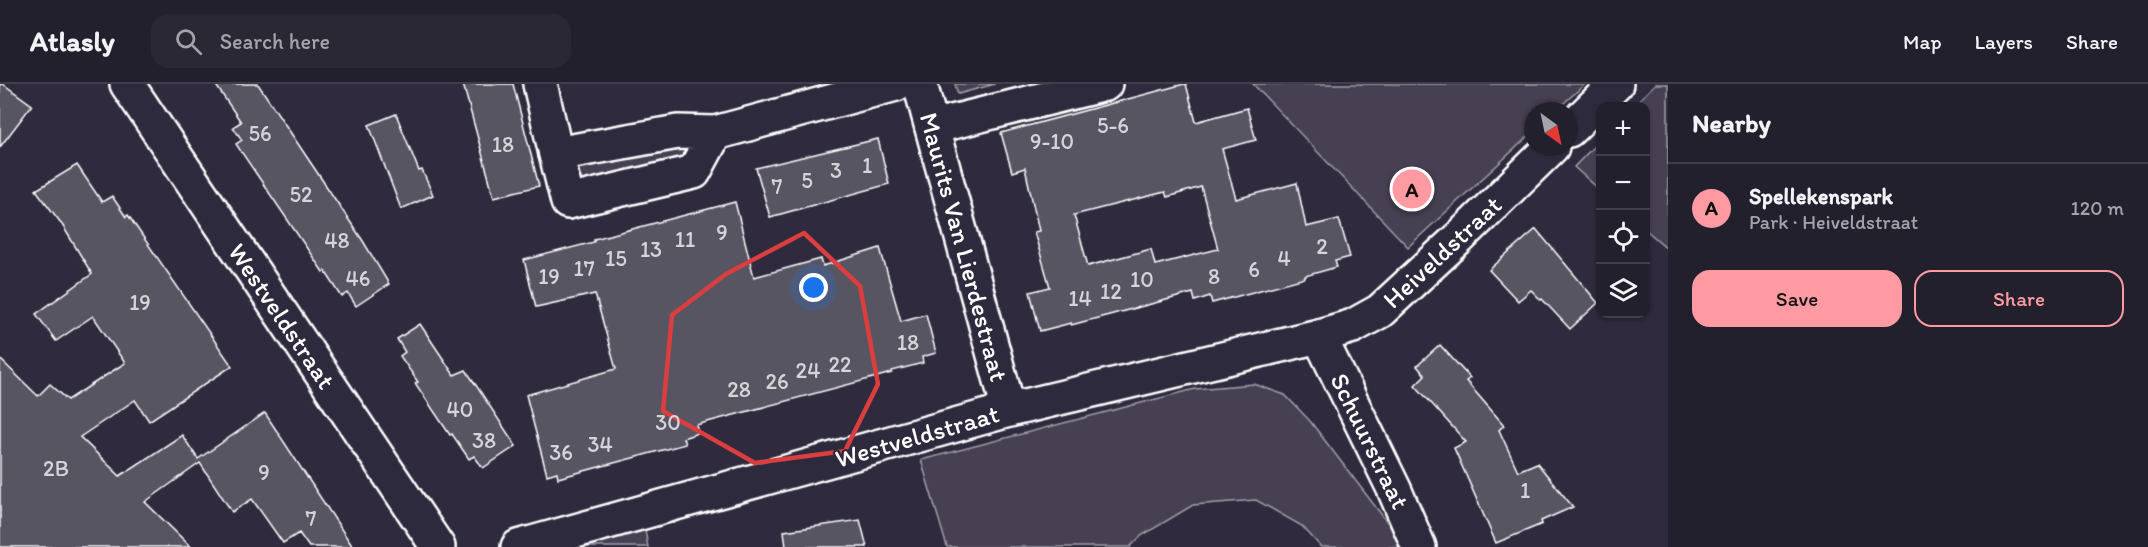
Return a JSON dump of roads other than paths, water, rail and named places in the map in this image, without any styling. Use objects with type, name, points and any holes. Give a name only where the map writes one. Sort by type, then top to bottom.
[{"type":"street","name":"Westveldstraat","points":[[127,84],[438,547]]},
{"type":"street","points":[[540,84],[568,202],[694,172],[715,133]]},
{"type":"street","points":[[556,154],[678,132],[715,133],[896,84]]},
{"type":"street","name":"Maurits Van Lierdestraat","points":[[920,84],[1009,410]]},
{"type":"street","points":[[932,127],[1103,84]]},
{"type":"street","points":[[1578,121],[1616,84]]},
{"type":"street","name":"Heiveldstraat","points":[[1319,336],[1353,326],[1380,311],[1543,156]]},
{"type":"street","name":"Westveldstraat","points":[[518,547],[1009,410],[1319,336]]},
{"type":"street","name":"Schuurstraat","points":[[1319,336],[1394,489],[1419,547]]},
{"type":"place","name":"Spellekenspark","points":[[1412,189]]}]
